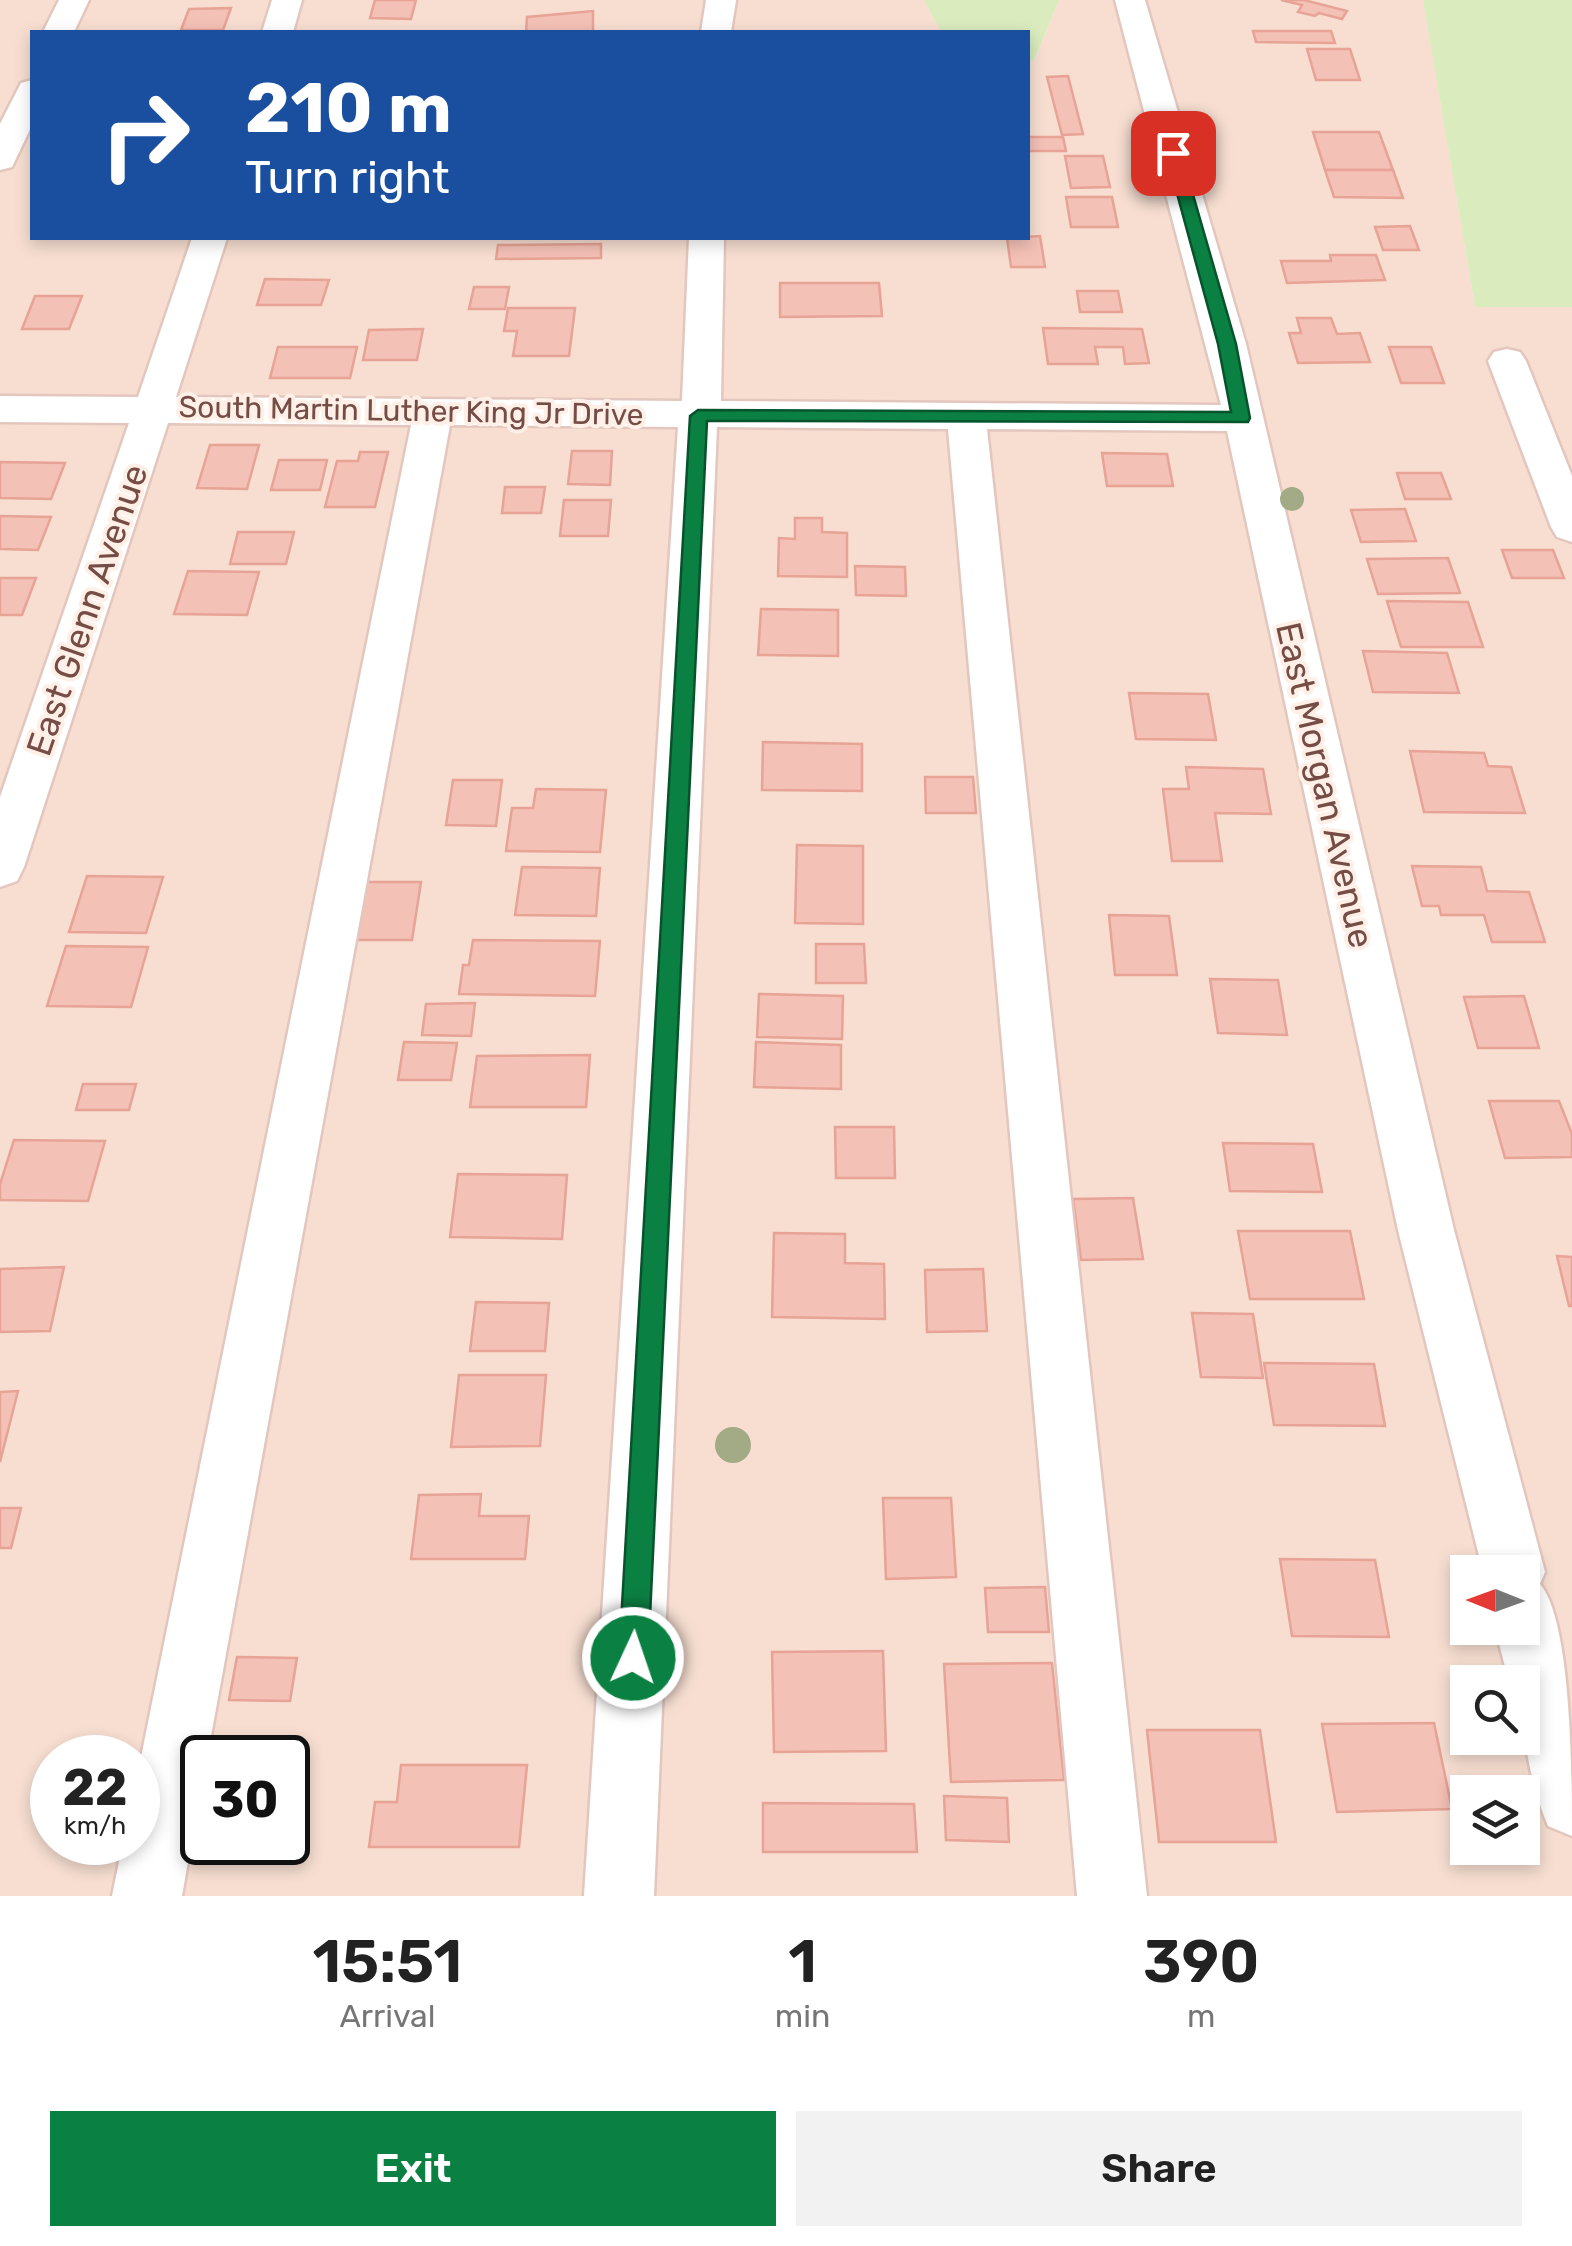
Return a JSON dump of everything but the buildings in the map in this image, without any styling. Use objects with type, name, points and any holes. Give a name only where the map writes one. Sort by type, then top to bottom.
[{"type":"street","points":[[60,30],[74,0]]},
{"type":"street","points":[[279,30],[288,0]]},
{"type":"street","points":[[716,30],[721,0]]},
{"type":"street","name":"East Morgan Avenue","points":[[1130,0],[1227,344],[1426,1230],[1510,1555]]},
{"type":"street","points":[[0,160],[30,94]]},
{"type":"street","name":"East Glenn Avenue","points":[[0,867],[209,240]]},
{"type":"street","points":[[619,1896],[698,416],[704,386],[707,240]]},
{"type":"street","points":[[1507,361],[1572,526]]},
{"type":"street","name":"South Martin Luther King Jr Drive","points":[[0,409],[1242,418]]},
{"type":"street","points":[[147,1896],[433,412]]},
{"type":"street","points":[[966,414],[1112,1896]]},
{"type":"street","points":[[1532,1645],[1572,1802]]},
{"type":"shaded area","points":[[0,0],[924,0],[940,30],[30,30],[30,240],[1030,240],[1030,60],[1035,60],[1059,0],[1423,0],[1475,307],[1572,307],[1572,1896],[0,1896]]},
{"type":"green space","points":[[924,0],[1059,0],[1034,61],[1030,60],[1030,30],[940,30]]},
{"type":"green space","points":[[1423,0],[1572,0],[1572,307],[1475,307]]},
{"type":"route","points":[[633,1658],[698,416],[1242,418],[1227,344],[1173,153]]}]
